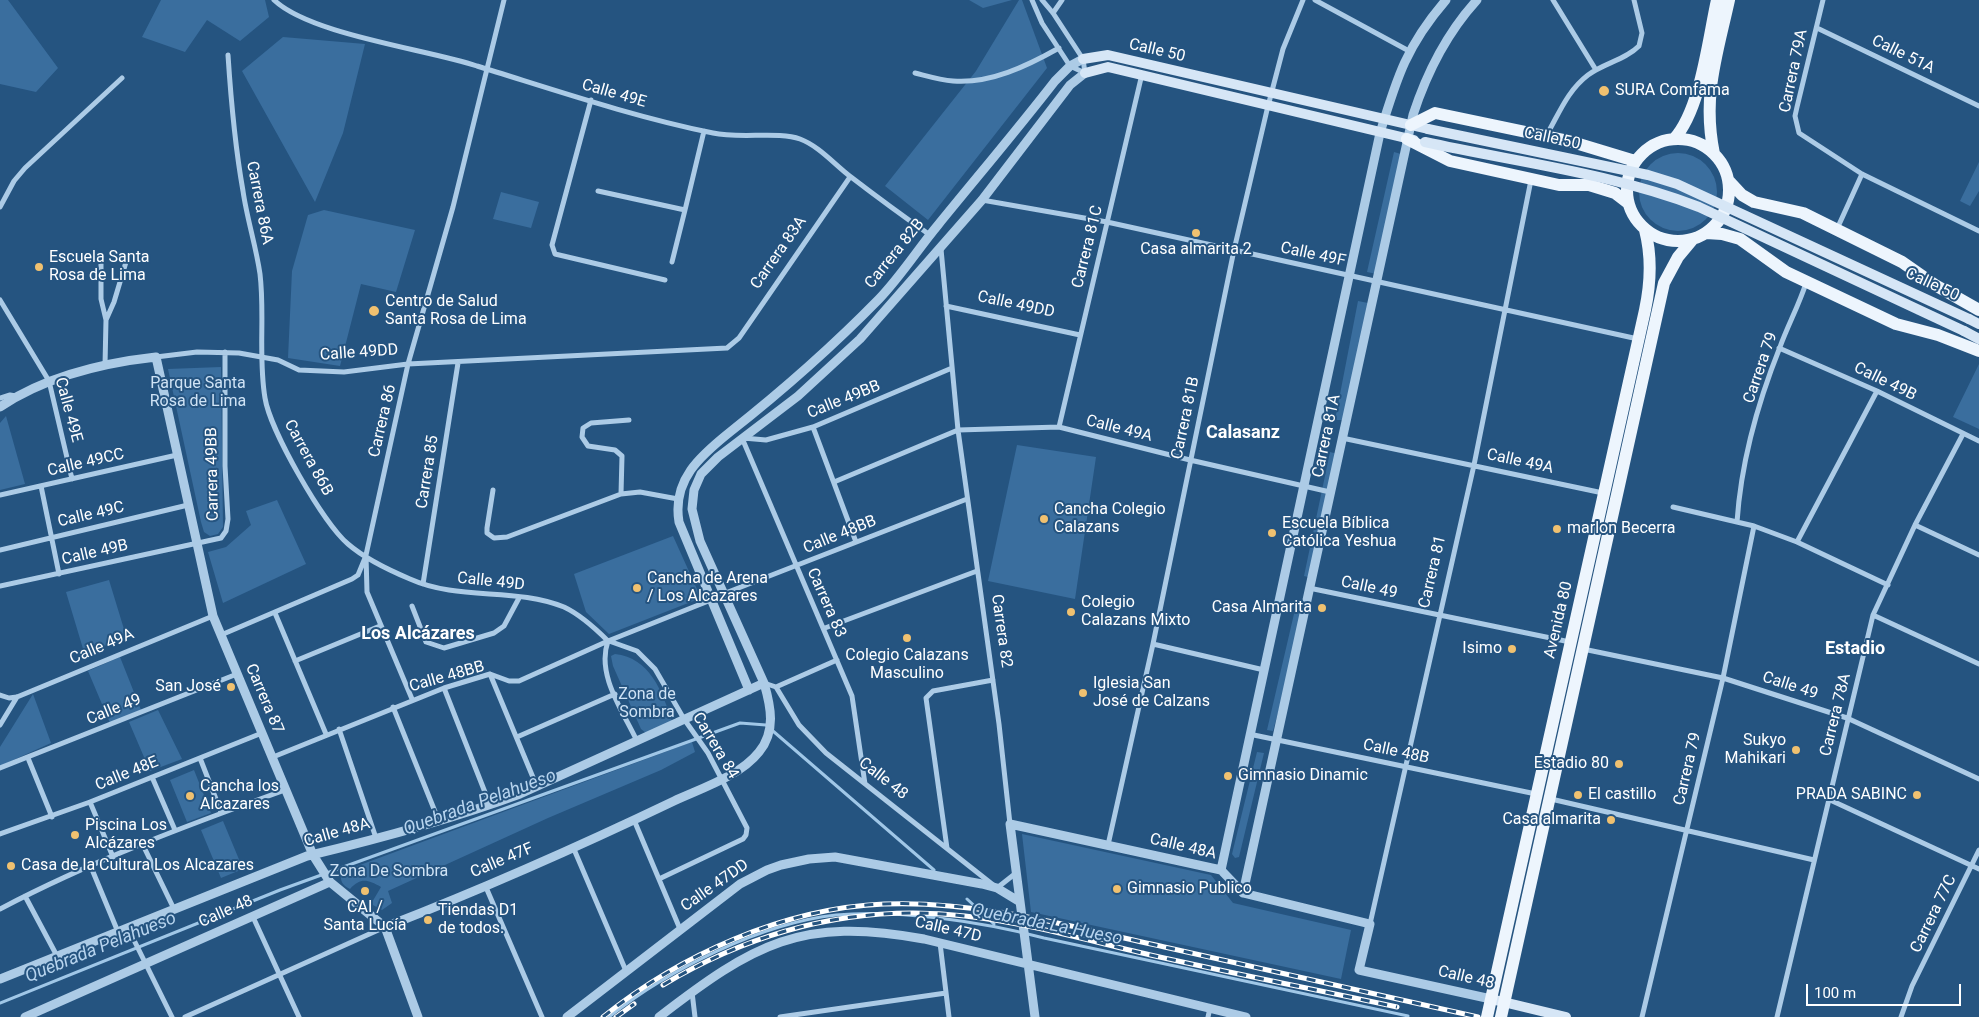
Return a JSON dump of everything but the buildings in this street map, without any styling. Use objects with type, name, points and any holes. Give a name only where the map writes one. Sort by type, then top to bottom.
[{"type":"main road","points":[[1674,139],[1682,130],[1692,109],[1718,0]]},
{"type":"main road","points":[[1714,154],[1709,124],[1708,101],[1730,0]]},
{"type":"main road","name":"Calle 50","points":[[1096,56],[1108,55],[1428,129],[1648,175],[1677,184],[1979,324]]},
{"type":"main road","name":"Carrera 82B","points":[[1083,59],[1096,56]]},
{"type":"main road","name":"Calle 50","points":[[1098,68],[1108,67],[1142,74],[1407,139],[1604,178],[1672,197],[1699,207],[1979,339]]},
{"type":"main road","name":"Carrera 82B","points":[[1084,73],[1098,68]]},
{"type":"main road","points":[[1411,125],[1435,114],[1545,136],[1635,161]]},
{"type":"main road","points":[[1407,139],[1450,161],[1559,185],[1589,184],[1602,188],[1628,203]]},
{"type":"main road","points":[[1729,181],[1728,201],[1720,220],[1706,233],[1693,239],[1668,240],[1646,230],[1632,213],[1628,203],[1626,188],[1629,174],[1635,161],[1652,146],[1674,139],[1688,140],[1702,145],[1714,154],[1721,162],[1729,181],[1742,195],[1754,202],[1802,213],[1837,229],[1902,262],[1936,285],[1979,310]]},
{"type":"main road","name":"Avenida 80","points":[[1487,1017],[1639,339],[1651,272],[1650,247],[1646,230]]},
{"type":"main road","points":[[1706,233],[1722,234],[1740,239],[1786,272],[1896,324],[1938,335],[1979,351]]},
{"type":"main road","name":"Avenida 80","points":[[1501,1017],[1664,283],[1669,271],[1693,239]]},
{"type":"main road","name":"Calle 48","points":[[1490,999],[1566,1017]]},
{"type":"street","name":"Calle 49E","points":[[274,0],[304,18],[330,28],[487,69],[590,100],[704,131],[732,136],[798,138],[812,146],[850,177],[930,235]]},
{"type":"street","name":"Carrera 86","points":[[412,699],[367,592],[366,555],[408,364],[453,207],[504,0]]},
{"type":"street","points":[[1032,0],[1042,23],[1070,66],[1084,73]]},
{"type":"street","points":[[1042,0],[1053,13],[1083,59],[1084,73]]},
{"type":"street","points":[[1053,13],[1062,0]]},
{"type":"street","name":"Carrera 81B","points":[[1108,845],[1153,644],[1234,250],[1271,93],[1285,43],[1303,0]]},
{"type":"street","points":[[1315,0],[1409,51]]},
{"type":"street","name":"Carrera 81A","points":[[1221,870],[1380,132],[1396,79],[1409,51],[1446,0]]},
{"type":"street","name":"Carrera 81A","points":[[1243,894],[1407,139],[1419,96],[1434,61],[1453,29],[1477,0]]},
{"type":"street","points":[[1553,0],[1596,70]]},
{"type":"street","points":[[1545,136],[1570,94],[1596,70],[1636,49],[1642,43],[1642,33],[1634,0]]},
{"type":"street","name":"Carrera 79A","points":[[1823,0],[1795,116],[1799,133],[1862,174],[1979,231]]},
{"type":"street","name":"Calle 51A","points":[[1817,28],[1979,106]]},
{"type":"street","points":[[915,73],[951,81],[1004,74],[1023,68],[1059,48]]},
{"type":"street","name":"Carrera 86A","points":[[228,55],[232,121],[243,193],[260,273],[262,356]]},
{"type":"street","name":"Carrera 82B","points":[[678,499],[688,473],[709,448],[747,419],[838,339],[880,298],[1055,81],[1070,66],[1083,59]]},
{"type":"street","name":"Carrera 82B","points":[[742,438],[798,396],[850,349],[982,200],[1070,85],[1084,73]]},
{"type":"street","name":"Carrera 81C","points":[[1059,427],[1142,74]]},
{"type":"street","points":[[0,206],[14,181],[24,168],[122,78]]},
{"type":"street","points":[[590,100],[552,245],[555,254],[665,280]]},
{"type":"street","points":[[672,262],[704,131]]},
{"type":"street","points":[[1837,229],[1862,174]]},
{"type":"street","name":"Carrera 83A","points":[[732,345],[850,177]]},
{"type":"street","name":"Carrera 81","points":[[1360,970],[1474,465],[1532,179]]},
{"type":"street","points":[[598,191],[685,210]]},
{"type":"street","name":"Calle 49F","points":[[982,200],[1107,222],[1639,339]]},
{"type":"street","name":"Carrera 82","points":[[941,248],[958,430],[993,680],[1017,872],[1026,963],[1035,1017]]},
{"type":"street","points":[[106,320],[114,302],[126,262]]},
{"type":"street","points":[[101,264],[101,299],[106,320],[105,365]]},
{"type":"street","name":"Carrera 79","points":[[1737,522],[1738,494],[1750,437],[1779,348],[1806,282]]},
{"type":"street","name":"Calle 49E","points":[[0,300],[49,381],[72,479]]},
{"type":"street","name":"Calle 49DD","points":[[946,306],[1080,335]]},
{"type":"street","name":"Calle 49DD","points":[[0,407],[49,381],[105,365],[197,352],[225,352],[262,356],[278,360],[299,370],[344,372],[408,364],[716,350],[732,345]]},
{"type":"street","name":"Calle 49B","points":[[1779,348],[1877,391],[1979,441]]},
{"type":"street","name":"Carrera 49BB","points":[[196,544],[221,538],[227,526],[225,352]]},
{"type":"street","name":"Carrera 86B","points":[[262,356],[265,400],[294,466],[337,533],[354,548],[366,555]]},
{"type":"street","name":"Carrera 87","points":[[156,358],[213,616],[315,859],[328,879],[385,927]]},
{"type":"street","name":"Carrera 85","points":[[423,584],[458,363]]},
{"type":"street","name":"Calle 49BB","points":[[742,438],[766,440],[813,427],[952,368]]},
{"type":"street","points":[[1797,542],[1877,391]]},
{"type":"street","points":[[0,398],[10,395],[17,397]]},
{"type":"street","points":[[621,494],[624,466],[622,456],[615,450],[588,446],[582,434],[583,428],[591,423],[629,420]]},
{"type":"street","points":[[813,427],[856,542]]},
{"type":"street","name":"Calle 49A","points":[[958,430],[1059,427],[1190,460],[1330,492]]},
{"type":"street","points":[[834,482],[958,430]]},
{"type":"street","name":"Carrera 78A","points":[[1777,1017],[1828,799],[1874,615],[1916,525],[1963,434]]},
{"type":"street","points":[[742,438],[700,474],[693,496],[692,509],[700,541],[764,683],[776,687],[836,660]]},
{"type":"street","name":"Carrera 83","points":[[742,438],[796,567],[825,628],[836,660],[855,703],[866,784]]},
{"type":"street","name":"Calle 49A","points":[[1342,438],[1604,493]]},
{"type":"street","name":"Calle 49CC","points":[[0,495],[177,455]]},
{"type":"street","points":[[40,486],[59,574]]},
{"type":"street","points":[[492,490],[486,528],[487,533],[494,538],[507,537],[621,494],[640,492],[678,499],[677,513],[682,531],[749,690]]},
{"type":"street","name":"Calle 48BB","points":[[723,594],[967,499]]},
{"type":"street","name":"Calle 49C","points":[[0,550],[188,506]]},
{"type":"street","points":[[1673,507],[1754,526],[1797,542],[1888,585]]},
{"type":"street","points":[[1916,525],[1979,555]]},
{"type":"street","name":"Carrera 79","points":[[1642,1017],[1723,678],[1754,526]]},
{"type":"street","name":"Calle 49B","points":[[0,586],[196,544]]},
{"type":"street","points":[[221,635],[355,577],[366,555]]},
{"type":"street","name":"Calle 49D","points":[[366,555],[423,584],[457,592],[519,598],[563,607],[580,616],[608,641]]},
{"type":"street","points":[[825,628],[977,571]]},
{"type":"street","name":"Calle 49","points":[[1308,588],[1571,642]]},
{"type":"street","points":[[412,606],[426,642],[444,648],[494,633],[504,626],[519,598]]},
{"type":"street","name":"Calle 48BB","points":[[273,757],[412,699],[444,688],[490,674],[508,681],[518,682],[608,641],[711,600]]},
{"type":"street","points":[[275,613],[326,734]]},
{"type":"street","points":[[1874,615],[1979,664]]},
{"type":"street","name":"Calle 49A","points":[[0,695],[9,698],[18,697],[213,616]]},
{"type":"street","points":[[295,661],[380,626]]},
{"type":"street","points":[[608,641],[604,661],[615,694],[637,741]]},
{"type":"street","name":"Carrera 84","points":[[608,641],[632,648],[647,659],[660,676],[684,719],[706,750],[747,828],[746,835],[658,879]]},
{"type":"street","points":[[1153,644],[1264,670]]},
{"type":"street","name":"Calle 49","points":[[1583,649],[1723,678],[1848,718],[1979,778]]},
{"type":"street","name":"Calle 49","points":[[0,768],[237,674]]},
{"type":"street","points":[[490,674],[537,787]]},
{"type":"street","points":[[947,848],[926,701],[930,692],[993,680]]},
{"type":"street","name":"Calle 48A","points":[[0,979],[118,932],[130,931],[174,910],[315,859],[376,838],[490,805],[537,787],[764,683]]},
{"type":"street","name":"Calle 47F","points":[[186,1017],[385,927],[634,820],[744,766],[758,754],[771,728],[764,683]]},
{"type":"street","name":"Calle 48","points":[[776,687],[799,725],[811,738],[996,888]]},
{"type":"street","points":[[444,688],[490,805]]},
{"type":"street","points":[[517,736],[615,694]]},
{"type":"street","points":[[0,725],[18,697]]},
{"type":"street","points":[[393,707],[438,819]]},
{"type":"street","points":[[339,729],[376,838]]},
{"type":"street","name":"Calle 48E","points":[[0,834],[90,802],[262,733]]},
{"type":"street","name":"Calle 48B","points":[[1250,734],[1537,794]]},
{"type":"street","points":[[28,758],[52,816]]},
{"type":"street","points":[[200,758],[221,812]]},
{"type":"street","points":[[152,778],[175,830]]},
{"type":"street","points":[[0,909],[24,896],[142,843],[221,812],[285,790]]},
{"type":"street","points":[[1550,798],[1814,860]]},
{"type":"street","points":[[1828,799],[1979,869]]},
{"type":"street","points":[[90,802],[112,857]]},
{"type":"street","points":[[634,820],[680,929]]},
{"type":"street","name":"Calle 48A","points":[[1010,824],[1221,870],[1243,894]]},
{"type":"street","points":[[142,843],[174,910]]},
{"type":"street","points":[[573,847],[626,970]]},
{"type":"street","name":"Carrera 77C","points":[[1901,1017],[1912,986],[1979,850]]},
{"type":"street","name":"Calle 47DD","points":[[567,1017],[680,929],[753,876],[781,865],[809,859],[835,857],[934,874],[996,888],[1020,902]]},
{"type":"street","points":[[91,867],[118,932]]},
{"type":"street","points":[[996,888],[1017,872]]},
{"type":"street","name":"Calle 48","points":[[25,1017],[38,1015],[144,961],[253,917],[328,879]]},
{"type":"street","points":[[485,885],[542,1017]]},
{"type":"street","points":[[1243,894],[1370,924]]},
{"type":"street","points":[[24,896],[56,956]]},
{"type":"street","points":[[253,917],[299,1017]]},
{"type":"street","points":[[385,927],[418,1017]]},
{"type":"street","name":"Calle 47D","points":[[659,1017],[692,992],[755,951],[805,935],[842,930],[891,933],[940,943],[1026,963],[1209,1013],[1246,1017]]},
{"type":"street","points":[[130,931],[172,1017]]},
{"type":"street","points":[[940,943],[949,1017]]},
{"type":"street","name":"Calle 48","points":[[1360,970],[1490,999]]},
{"type":"street","points":[[692,992],[695,1017]]},
{"type":"street","points":[[780,1017],[946,993]]},
{"type":"green space","points":[[0,0],[8,0],[58,68],[36,92],[0,84]]},
{"type":"green space","points":[[161,0],[265,0],[269,17],[240,41],[207,20],[185,52],[142,37]]},
{"type":"green space","points":[[969,0],[1012,0],[983,8]]},
{"type":"green space","points":[[1019,0],[1022,0],[1047,68],[928,220],[885,186],[976,71]]},
{"type":"green space","points":[[283,37],[365,44],[343,133],[315,202],[242,71]]},
{"type":"green space","points":[[1394,152],[1401,154],[1377,274],[1367,272]]},
{"type":"green space","points":[[1678,153],[1693,156],[1705,165],[1714,177],[1717,192],[1714,207],[1705,219],[1693,228],[1678,231],[1663,228],[1651,219],[1642,207],[1639,192],[1642,177],[1651,165],[1663,156]]},
{"type":"green space","points":[[1979,162],[1979,191],[1970,206],[1960,201]]},
{"type":"green space","points":[[501,192],[539,202],[531,228],[493,219]]},
{"type":"green space","points":[[324,210],[415,230],[396,292],[361,284],[340,366],[288,358],[292,271],[308,215]]},
{"type":"green space","points":[[1358,301],[1368,303],[1344,420],[1335,420]]},
{"type":"green space","points":[[1979,364],[1979,429],[1953,417]]},
{"type":"green space","name":"Parque Santa Rosa de Lima","points":[[221,367],[223,527],[218,534],[210,536],[204,532],[201,522],[168,369]]},
{"type":"green space","points":[[6,416],[25,484],[0,490],[0,423]]},
{"type":"green space","name":"Cancha Colegio Calazans","points":[[1017,445],[1096,457],[1075,599],[988,581]]},
{"type":"green space","points":[[1330,452],[1338,454],[1312,578],[1304,576]]},
{"type":"green space","points":[[277,500],[306,564],[223,603],[208,552],[226,547],[251,525],[246,511]]},
{"type":"green space","name":"Cancha de Arena / Los Alcazares","points":[[673,536],[701,598],[609,634],[586,612],[574,574]]},
{"type":"green space","points":[[109,580],[127,639],[84,652],[66,592]]},
{"type":"green space","points":[[1297,601],[1307,604],[1273,731],[1267,730]]},
{"type":"green space","name":"Zona de Sombra","points":[[615,654],[627,657],[646,669],[664,698],[672,721],[646,733],[641,729],[613,666],[611,656]]},
{"type":"green space","points":[[120,657],[141,710],[110,723],[88,671]]},
{"type":"green space","points":[[33,694],[51,743],[0,766],[0,747]]},
{"type":"green space","points":[[158,710],[182,759],[150,771],[129,722]]},
{"type":"green space","name":"Zona De Sombra","points":[[692,742],[695,752],[661,770],[548,818],[388,891],[392,903],[382,910],[371,904],[381,887],[361,881],[350,889],[342,882],[341,872]]},
{"type":"green space","points":[[1257,752],[1264,753],[1239,857],[1235,858],[1232,854]]},
{"type":"green space","name":"Cancha los Alcazares","points":[[194,770],[211,813],[187,822],[170,780]]},
{"type":"green space","points":[[223,821],[243,869],[221,878],[201,830]]},
{"type":"green space","points":[[1022,834],[1211,875],[1233,903],[1351,930],[1341,979],[1031,912]]},
{"type":"waterway","name":"Quebrada Pelahueso","points":[[0,1003],[280,890],[740,723],[766,725],[934,870]]},
{"type":"waterway","name":"Quebrada Pelahueso","points":[[967,899],[994,924]]},
{"type":"waterway","name":"Quebrada La Hueso","points":[[609,1017],[659,982],[716,951],[747,938],[807,920],[836,915],[860,914],[913,915],[995,927],[1408,1016]]},
{"type":"railway","points":[[603,1017],[665,974],[699,955],[735,939],[771,925],[809,915],[846,907],[884,904],[956,906],[1028,917],[1478,1017]]},
{"type":"railway","points":[[663,985],[698,965],[771,935],[808,925],[846,918],[885,914],[925,913],[965,916],[1013,923],[1185,963],[1397,1007]]},
{"type":"railway","points":[[616,1017],[634,1004]]},
{"type":"place","name":"SURA Comfama","points":[[1604,91]]},
{"type":"place","name":"Casa almarita 2","points":[[1196,233]]},
{"type":"place","name":"Escuela Santa Rosa de Lima","points":[[39,267]]},
{"type":"place","name":"Centro de Salud Santa Rosa de Lima","points":[[374,311]]},
{"type":"place","name":"Cancha Colegio Calazans","points":[[1044,519]]},
{"type":"place","name":"marlon Becerra","points":[[1557,529]]},
{"type":"place","name":"Escuela Bíblica Católica Yeshua","points":[[1272,533]]},
{"type":"place","name":"Cancha de Arena / Los Alcazares","points":[[637,588]]},
{"type":"place","name":"Casa Almarita","points":[[1322,608]]},
{"type":"place","name":"Colegio Calazans Mixto","points":[[1071,612]]},
{"type":"place","name":"Colegio Calazans Masculino","points":[[907,638]]},
{"type":"place","name":"Isimo","points":[[1512,649]]},
{"type":"place","name":"San José","points":[[231,687]]},
{"type":"place","name":"Iglesia San José de Calzans","points":[[1083,693]]},
{"type":"place","name":"Sukyo Mahikari","points":[[1796,750]]},
{"type":"place","name":"Estadio 80","points":[[1619,764]]},
{"type":"place","name":"Gimnasio Dinamic","points":[[1228,776]]},
{"type":"place","name":"El castillo","points":[[1578,795]]},
{"type":"place","name":"PRADA SABINC","points":[[1917,795]]},
{"type":"place","name":"Cancha los Alcazares","points":[[190,796]]},
{"type":"place","name":"Casa almarita","points":[[1611,820]]},
{"type":"place","name":"Piscina Los Alcázares","points":[[75,835]]},
{"type":"place","name":"Casa de la Cultura Los Alcazares","points":[[11,866]]},
{"type":"place","name":"Gimnasio Publico","points":[[1117,889]]},
{"type":"place","name":"CAI / Santa Lucía","points":[[365,891]]},
{"type":"place","name":"Tiendas D1 de todos.","points":[[428,920]]},
{"type":"district","name":"Calasanz","points":[[1243,433]]},
{"type":"district","name":"Los Alcázares","points":[[418,634]]},
{"type":"district","name":"Estadio","points":[[1855,649]]}]
